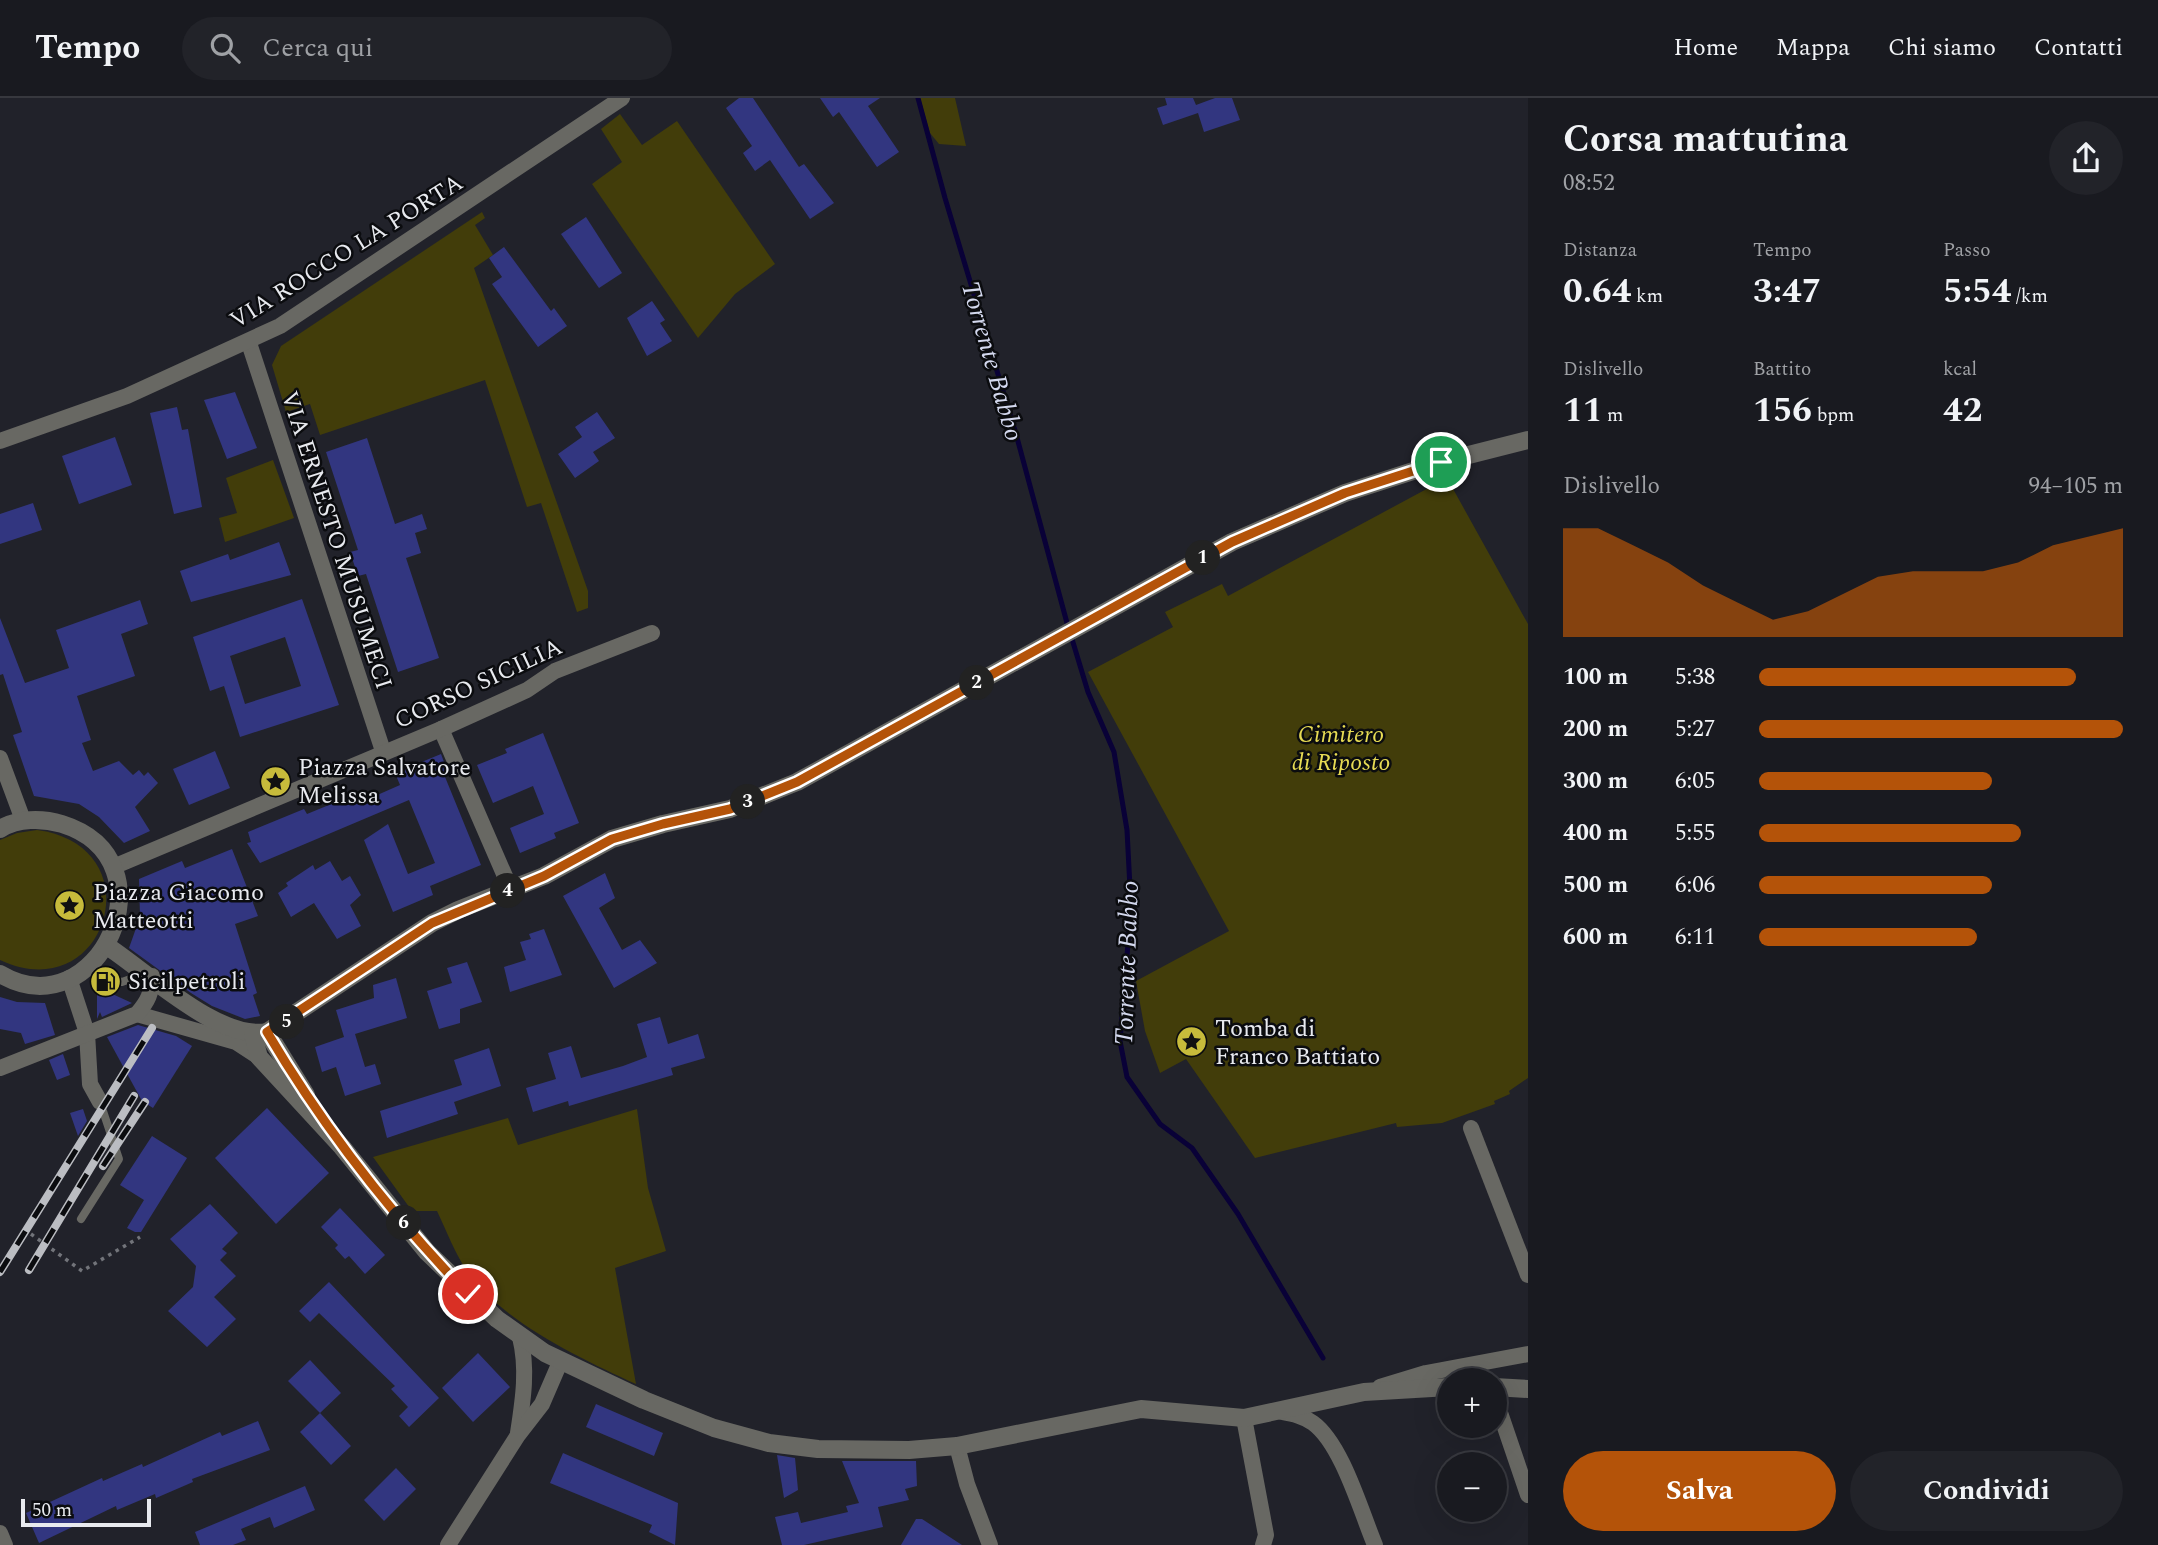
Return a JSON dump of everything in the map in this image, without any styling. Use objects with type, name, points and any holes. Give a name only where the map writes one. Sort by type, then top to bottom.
[{"type":"street","name":"VIA ROCCO LA PORTA","points":[[0,441],[127,396],[249,343],[291,319],[622,98]]},
{"type":"street","name":"VIA ERNESTO MUSUMECI","points":[[249,343],[383,751]]},
{"type":"street","points":[[137,1014],[252,1036],[432,923],[553,872],[612,839],[730,809],[797,782],[1232,542],[1309,508],[1441,462],[1528,440]]},
{"type":"street","name":"CORSO SICILIA","points":[[113,867],[383,751],[441,730],[527,690],[555,671],[652,634]]},
{"type":"street","points":[[441,730],[510,890]]},
{"type":"street","points":[[0,758],[23,820]]},
{"type":"street","points":[[0,974],[27,983],[48,983],[76,974],[107,946],[118,921],[120,894],[113,867],[97,845],[76,828],[50,820],[1,823]]},
{"type":"street","points":[[107,946],[220,1026],[252,1036],[427,1252],[468,1294],[520,1337],[655,1405],[715,1428],[769,1443],[872,1452],[957,1446],[1141,1409],[1180,1410],[1244,1418],[1282,1412],[1426,1373],[1528,1354]]},
{"type":"street","points":[[76,974],[75,997],[87,1032],[87,1071],[100,1102]]},
{"type":"street","points":[[0,1068],[137,1014],[148,1001],[152,989],[149,974]]},
{"type":"street","points":[[252,1036],[259,1057],[342,1147]]},
{"type":"street","points":[[1471,1128],[1528,1275]]},
{"type":"street","points":[[518,1435],[525,1384],[525,1357],[520,1337]]},
{"type":"street","points":[[448,1545],[518,1435],[542,1404],[561,1360]]},
{"type":"street","points":[[1493,1361],[1493,1368]]},
{"type":"street","points":[[1363,1392],[1437,1388]]},
{"type":"street","points":[[1507,1388],[1528,1389]]},
{"type":"street","points":[[1282,1412],[1298,1415],[1314,1423],[1334,1447],[1375,1545]]},
{"type":"street","points":[[1244,1418],[1266,1535],[1263,1545]]},
{"type":"street","points":[[1507,1433],[1528,1494]]},
{"type":"street","points":[[957,1446],[967,1484],[990,1545]]},
{"type":"street","points":[[0,1533],[5,1545]]},
{"type":"lane","points":[[76,974],[122,982],[149,974]]},
{"type":"lane","points":[[81,1219],[119,1159],[100,1102]]},
{"type":"path","points":[[31,1234],[82,1271],[140,1237]]},
{"type":"green space","points":[[920,98],[955,98],[966,146],[939,144],[930,133]]},
{"type":"green space","points":[[620,114],[642,145],[677,121],[775,264],[735,294],[698,338],[592,184],[622,162],[601,129]]},
{"type":"green space","points":[[482,212],[485,218],[475,225],[493,255],[474,268],[588,591],[588,608],[577,612],[541,503],[527,507],[485,380],[320,435],[310,404],[286,412],[272,365],[281,346]]},
{"type":"green space","points":[[273,460],[294,518],[225,542],[219,518],[237,513],[226,478]]},
{"type":"green space","name":"Cimitero di Riposto","points":[[1447,478],[1528,624],[1528,1078],[1509,1091],[1510,1094],[1494,1101],[1495,1104],[1442,1123],[1397,1127],[1396,1123],[1255,1158],[1186,1059],[1160,1073],[1145,1031],[1136,981],[1229,931],[1088,672],[1173,627],[1165,612],[1222,584],[1228,596]]},
{"type":"green space","points":[[37,830],[74,842],[96,864],[106,891],[103,920],[90,945],[68,963],[37,969],[0,960],[0,840],[17,833]]},
{"type":"green space","points":[[637,1109],[648,1188],[666,1251],[615,1268],[636,1384],[546,1338],[503,1309],[469,1274],[437,1211],[412,1211],[373,1157],[508,1118],[518,1145]]},
{"type":"building","points":[[739,98],[753,98],[799,167],[804,164],[834,203],[810,219],[770,160],[755,171],[743,153],[752,146],[726,108]]},
{"type":"building","points":[[820,98],[880,98],[868,106],[899,152],[877,167],[839,112],[833,117]]},
{"type":"building","points":[[1165,98],[1193,98],[1196,105],[1215,98],[1232,98],[1240,120],[1204,132],[1198,113],[1163,125],[1157,108],[1167,105]]},
{"type":"building","points":[[586,217],[622,273],[599,288],[561,234]]},
{"type":"building","points":[[504,247],[551,311],[554,308],[567,326],[538,347],[492,284],[502,277],[489,258]]},
{"type":"building","points":[[652,301],[665,320],[660,323],[672,341],[647,356],[627,318]]},
{"type":"building","points":[[235,392],[257,448],[227,459],[204,400]]},
{"type":"building","points":[[177,407],[182,430],[188,429],[202,507],[174,514],[150,413]]},
{"type":"building","points":[[597,412],[615,438],[593,452],[599,461],[575,478],[558,454],[582,437],[575,427]]},
{"type":"building","points":[[115,437],[132,485],[79,504],[62,456]]},
{"type":"building","points":[[367,438],[395,524],[422,514],[427,529],[415,533],[421,553],[406,558],[439,658],[398,672],[366,574],[358,576],[350,552],[358,550],[326,452]]},
{"type":"building","points":[[33,503],[42,530],[0,544],[0,514]]},
{"type":"building","points":[[279,542],[291,575],[191,602],[180,571],[228,554],[230,560]]},
{"type":"building","points":[[302,599],[339,705],[240,737],[224,686],[210,691],[193,637]],"holes":[[[285,637],[301,686],[245,704],[230,656]]]},
{"type":"building","points":[[140,600],[148,624],[121,634],[135,676],[77,696],[91,740],[82,743],[93,771],[119,761],[133,775],[139,770],[144,776],[148,772],[158,783],[135,807],[150,831],[124,843],[99,817],[79,804],[34,796],[13,735],[22,732],[3,674],[0,675],[0,618],[25,683],[69,668],[56,630]]},
{"type":"building","points":[[543,733],[579,823],[554,833],[556,838],[520,853],[510,828],[544,814],[533,786],[493,803],[477,765],[507,753],[505,749]]},
{"type":"building","points":[[215,751],[230,788],[189,805],[173,769]]},
{"type":"building","points":[[441,754],[447,770],[443,772],[481,865],[430,886],[433,895],[393,912],[364,840],[388,824],[408,874],[435,863],[409,800],[260,863],[247,843],[251,842],[248,832],[304,809],[307,814],[363,791],[366,800],[400,785],[395,773]]},
{"type":"building","points":[[232,849],[258,916],[235,924],[257,993],[253,995],[260,1016],[245,1019],[212,1006],[129,948],[140,917],[139,879],[182,861],[185,868]]},
{"type":"building","points":[[330,861],[342,881],[350,876],[361,895],[350,905],[361,926],[337,939],[314,903],[291,917],[278,893],[288,886],[286,883],[313,865],[315,870]]},
{"type":"building","points":[[605,873],[615,898],[599,908],[622,950],[640,940],[657,963],[614,988],[563,896]]},
{"type":"building","points":[[544,929],[562,975],[510,992],[504,967],[526,960],[520,942],[531,939],[529,934]]},
{"type":"building","points":[[467,962],[482,1002],[460,1009],[460,1023],[439,1029],[427,991],[452,983],[447,968]]},
{"type":"building","points":[[396,978],[407,1018],[355,1034],[365,1067],[375,1064],[381,1084],[345,1096],[336,1067],[322,1072],[315,1047],[344,1037],[336,1010],[374,998],[373,985]]},
{"type":"building","points":[[97,981],[111,986],[108,992],[132,1003],[102,1017],[100,1012],[97,1019]]},
{"type":"building","points":[[0,997],[17,1002],[45,1003],[55,1035],[25,1044],[21,1033],[0,1029]]},
{"type":"building","points":[[660,1017],[668,1044],[698,1034],[705,1058],[671,1068],[673,1075],[569,1106],[568,1101],[533,1112],[526,1088],[556,1079],[548,1053],[571,1046],[581,1078],[623,1066],[647,1057],[637,1024]]},
{"type":"building","points":[[138,1025],[176,1036],[192,1046],[153,1108],[142,1101],[107,1037]]},
{"type":"building","points":[[489,1048],[501,1086],[454,1102],[458,1114],[387,1138],[380,1111],[462,1085],[454,1060]]},
{"type":"building","points":[[63,1054],[70,1075],[57,1080],[49,1060]]},
{"type":"building","points":[[267,1108],[329,1173],[276,1224],[215,1158]]},
{"type":"building","points":[[83,1109],[87,1121],[78,1136],[70,1113]]},
{"type":"building","points":[[152,1136],[187,1158],[141,1232],[135,1232],[127,1228],[144,1200],[120,1185]]},
{"type":"building","points":[[210,1204],[238,1233],[222,1249],[227,1253],[220,1260],[236,1276],[214,1297],[236,1319],[207,1347],[168,1311],[193,1287],[196,1266],[170,1239]]},
{"type":"building","points":[[340,1208],[385,1255],[365,1274],[349,1256],[345,1259],[335,1248],[338,1245],[321,1227]]},
{"type":"building","points":[[329,1282],[439,1398],[409,1427],[399,1416],[408,1407],[391,1389],[395,1386],[319,1313],[310,1322],[299,1311]]},
{"type":"building","points":[[478,1353],[510,1387],[473,1422],[442,1388]]},
{"type":"building","points":[[310,1360],[341,1393],[320,1413],[288,1381]]},
{"type":"building","points":[[596,1404],[663,1433],[654,1456],[586,1427]]},
{"type":"building","points":[[320,1413],[351,1446],[331,1465],[300,1432]]},
{"type":"building","points":[[258,1421],[270,1450],[192,1479],[193,1482],[156,1498],[155,1494],[117,1510],[116,1506],[39,1543],[26,1513],[102,1478],[103,1481],[142,1464],[143,1467],[220,1432],[222,1436]]},
{"type":"building","points":[[563,1453],[678,1503],[675,1545],[649,1532],[652,1525],[550,1483]]},
{"type":"building","points":[[777,1455],[795,1458],[798,1490],[784,1498]]},
{"type":"building","points":[[842,1461],[916,1461],[917,1486],[905,1489],[909,1500],[878,1507],[883,1527],[804,1545],[782,1545],[775,1517],[798,1512],[801,1523],[848,1512],[846,1506],[859,1503]]},
{"type":"building","points":[[396,1468],[416,1489],[384,1521],[364,1500]]},
{"type":"building","points":[[305,1486],[315,1510],[274,1528],[270,1517],[241,1529],[246,1540],[233,1545],[200,1545],[195,1532]]},
{"type":"building","points":[[916,1519],[922,1519],[962,1545],[901,1545]]},
{"type":"waterway","name":"Torrente Babbo","points":[[918,98],[1016,434],[1067,623]]},
{"type":"waterway","name":"Torrente Babbo","points":[[1072,639],[1088,692],[1114,752],[1127,830],[1131,907],[1120,1041],[1127,1077],[1160,1124],[1192,1148],[1238,1214],[1323,1358]]},
{"type":"railway","points":[[0,1272],[152,1028]]},
{"type":"railway","points":[[29,1270],[134,1096]]},
{"type":"railway","points":[[103,1166],[145,1102]]},
{"type":"place","name":"Piazza Salvatore Melissa","points":[[275,781]]},
{"type":"place","name":"Piazza Giacomo Matteotti","points":[[70,906]]},
{"type":"place","name":"Sicilpetroli","points":[[105,981]]},
{"type":"place","name":"Tomba di Franco Battiato","points":[[1192,1042]]},
{"type":"route","points":[[468,1294],[427,1252],[342,1147],[286,1066],[267,1032],[283,1024],[432,923],[458,910],[544,876],[612,839],[730,809],[797,782],[1232,542],[1345,493],[1441,462]]}]
